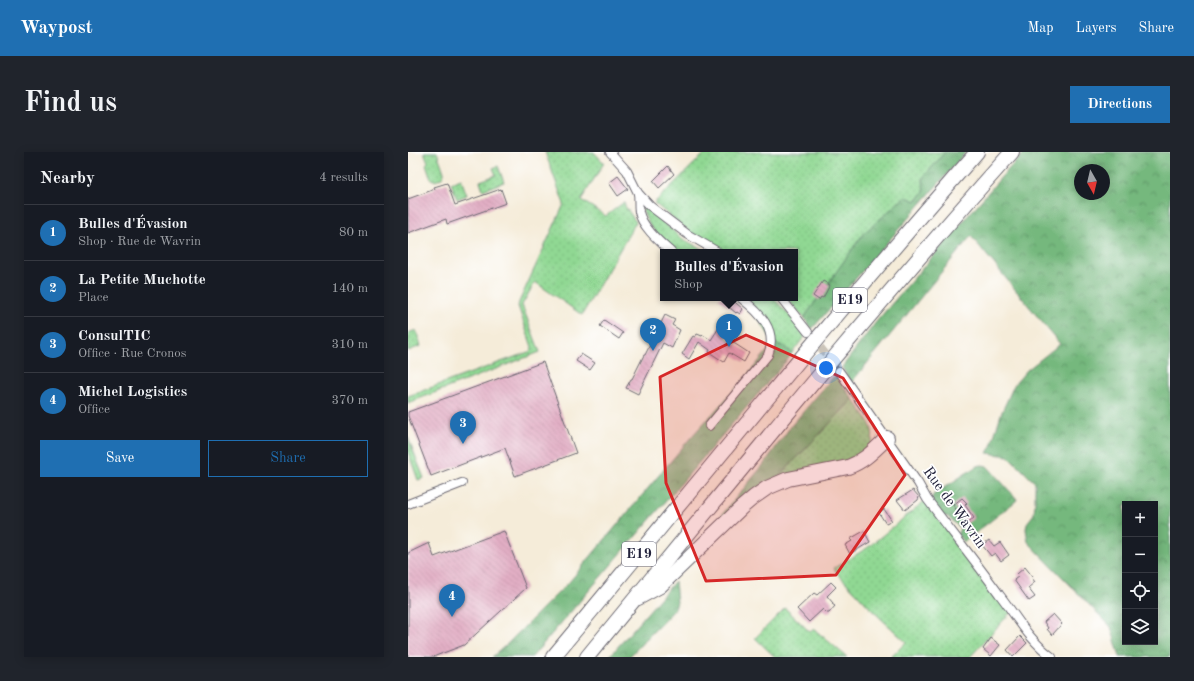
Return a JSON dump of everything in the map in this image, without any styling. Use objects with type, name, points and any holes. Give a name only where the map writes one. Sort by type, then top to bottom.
[{"type":"highway","name":"E19","points":[[553,657],[823,331],[977,152]]},
{"type":"highway","name":"E19","points":[[586,657],[912,266],[1012,152]]},
{"type":"highway","points":[[632,601],[660,586],[754,497],[777,483],[788,479],[848,467],[856,464],[866,458],[887,438]]},
{"type":"street","points":[[610,152],[627,170],[638,193],[650,206],[681,229],[713,249]]},
{"type":"street","points":[[638,193],[639,208],[645,224],[667,249]]},
{"type":"street","points":[[709,426],[768,355],[770,350],[771,343],[769,329],[759,314],[744,301]]},
{"type":"street","points":[[783,301],[808,332]]},
{"type":"street","name":"Rue de Wavrin","points":[[839,371],[918,483],[927,499],[1000,595],[1026,632],[1052,657]]},
{"type":"street","points":[[408,504],[462,483]]},
{"type":"highlighted area","points":[[746,335],[843,378],[905,475],[836,575],[706,581],[666,483],[660,377]]},
{"type":"green space","points":[[424,152],[437,152],[444,172],[443,177],[436,181],[431,179],[426,164],[428,162]]},
{"type":"green space","points":[[545,152],[594,152],[604,163],[581,200],[606,216],[624,202],[625,206],[636,222],[582,315],[535,282],[522,305],[540,352],[408,403],[408,396],[531,351],[532,347],[518,306],[564,204]]},
{"type":"green space","points":[[706,152],[945,152],[923,178],[924,192],[915,201],[863,234],[804,318],[789,301],[798,301],[798,249],[721,249],[690,232],[654,203]]},
{"type":"green space","points":[[945,152],[966,152],[812,329],[804,318],[863,234],[906,197],[916,201],[924,192],[923,178]]},
{"type":"green space","points":[[1025,152],[1170,152],[1170,657],[1120,657],[1111,627],[1028,542],[1026,529],[1027,523],[1034,514],[1035,483],[1008,456],[987,453],[991,446],[1001,414],[1014,385],[1027,370],[1060,344],[971,236],[851,383],[842,367],[876,322],[1004,174]]},
{"type":"green space","points":[[498,166],[504,182],[483,190],[480,181],[496,175],[493,168]]},
{"type":"green space","points":[[461,179],[467,195],[457,199],[451,183]]},
{"type":"green space","points":[[642,207],[646,207],[683,239],[701,249],[672,249],[659,237],[644,214]]},
{"type":"green space","points":[[747,301],[776,301],[793,319],[805,336],[792,353],[783,346],[774,343]]},
{"type":"green space","points":[[416,330],[421,346],[408,351],[408,333]]},
{"type":"green space","points":[[774,343],[783,346],[792,353],[788,359],[532,657],[492,657],[570,581],[692,436],[745,378]]},
{"type":"green space","points":[[835,375],[853,399],[774,482],[696,546],[764,464],[791,426]]},
{"type":"green space","points":[[853,399],[869,422],[873,435],[869,449],[864,455],[861,458],[774,482]]},
{"type":"green space","points":[[408,437],[424,478],[418,480],[408,452]]},
{"type":"green space","points":[[977,466],[987,466],[1017,499],[964,542],[957,535],[960,528],[947,516],[943,517],[931,501],[933,495]]},
{"type":"green space","points":[[927,499],[1011,612],[970,657],[891,657],[906,642],[877,615],[834,568],[867,548]]},
{"type":"green space","points":[[675,581],[677,602],[675,609],[629,657],[609,657]]},
{"type":"green space","points":[[785,608],[810,632],[814,629],[847,657],[775,657],[755,638]]},
{"type":"building","points":[[668,166],[674,174],[659,188],[653,181]]},
{"type":"building","points":[[618,176],[628,189],[618,196],[609,183]]},
{"type":"building","points":[[447,183],[455,205],[501,189],[506,203],[447,224],[446,219],[408,233],[408,199],[435,189],[434,187]]},
{"type":"building","points":[[823,281],[830,285],[823,298],[821,297],[819,300],[813,296]]},
{"type":"building","points":[[722,301],[734,301],[743,309],[740,314],[737,312],[736,313]]},
{"type":"building","points":[[665,315],[675,320],[672,325],[680,330],[672,348],[663,343],[638,394],[626,388],[645,355]]},
{"type":"building","points":[[604,320],[623,333],[619,339],[600,326]]},
{"type":"building","points":[[722,323],[732,329],[726,338],[749,353],[744,362],[729,353],[724,362],[709,352],[710,350],[699,342],[689,359],[682,354],[693,336],[695,337],[697,334],[703,335],[711,340]]},
{"type":"building","points":[[581,354],[595,363],[590,370],[576,361]]},
{"type":"building","points":[[543,362],[576,453],[515,476],[505,448],[431,476],[408,416],[408,412]]},
{"type":"building","points":[[913,490],[919,497],[918,500],[905,510],[897,500]]},
{"type":"building","points":[[962,498],[967,503],[965,505],[974,518],[966,524],[953,505]]},
{"type":"building","points":[[884,509],[892,521],[886,524],[879,513]]},
{"type":"building","points":[[504,531],[526,588],[464,645],[433,657],[408,657],[408,553],[429,543],[434,557]]},
{"type":"building","points":[[864,531],[870,542],[850,554],[845,545],[852,541],[850,539]]},
{"type":"building","points":[[989,540],[994,546],[1000,542],[1009,555],[1001,561],[995,553],[991,556],[982,545]]},
{"type":"building","points":[[1025,567],[1035,582],[1028,588],[1035,597],[1029,601],[1014,580],[1019,576],[1017,574]]},
{"type":"building","points":[[831,582],[836,587],[827,596],[835,606],[829,613],[823,609],[809,622],[797,609],[814,593],[817,595]]},
{"type":"building","points":[[1053,614],[1062,624],[1052,635],[1044,622]]},
{"type":"building","points":[[1020,636],[1027,643],[1013,657],[1007,650]]},
{"type":"building","points":[[991,638],[1000,645],[991,656],[983,649]]},
{"type":"tunnel","points":[[813,338],[839,371]]},
{"type":"place","name":"Bulles d'Évasion","points":[[729,347]]},
{"type":"place","name":"La Petite Muchotte","points":[[653,351]]},
{"type":"place","name":"ConsulTIC","points":[[463,444]]},
{"type":"place","name":"Michel Logistics","points":[[452,617]]}]
